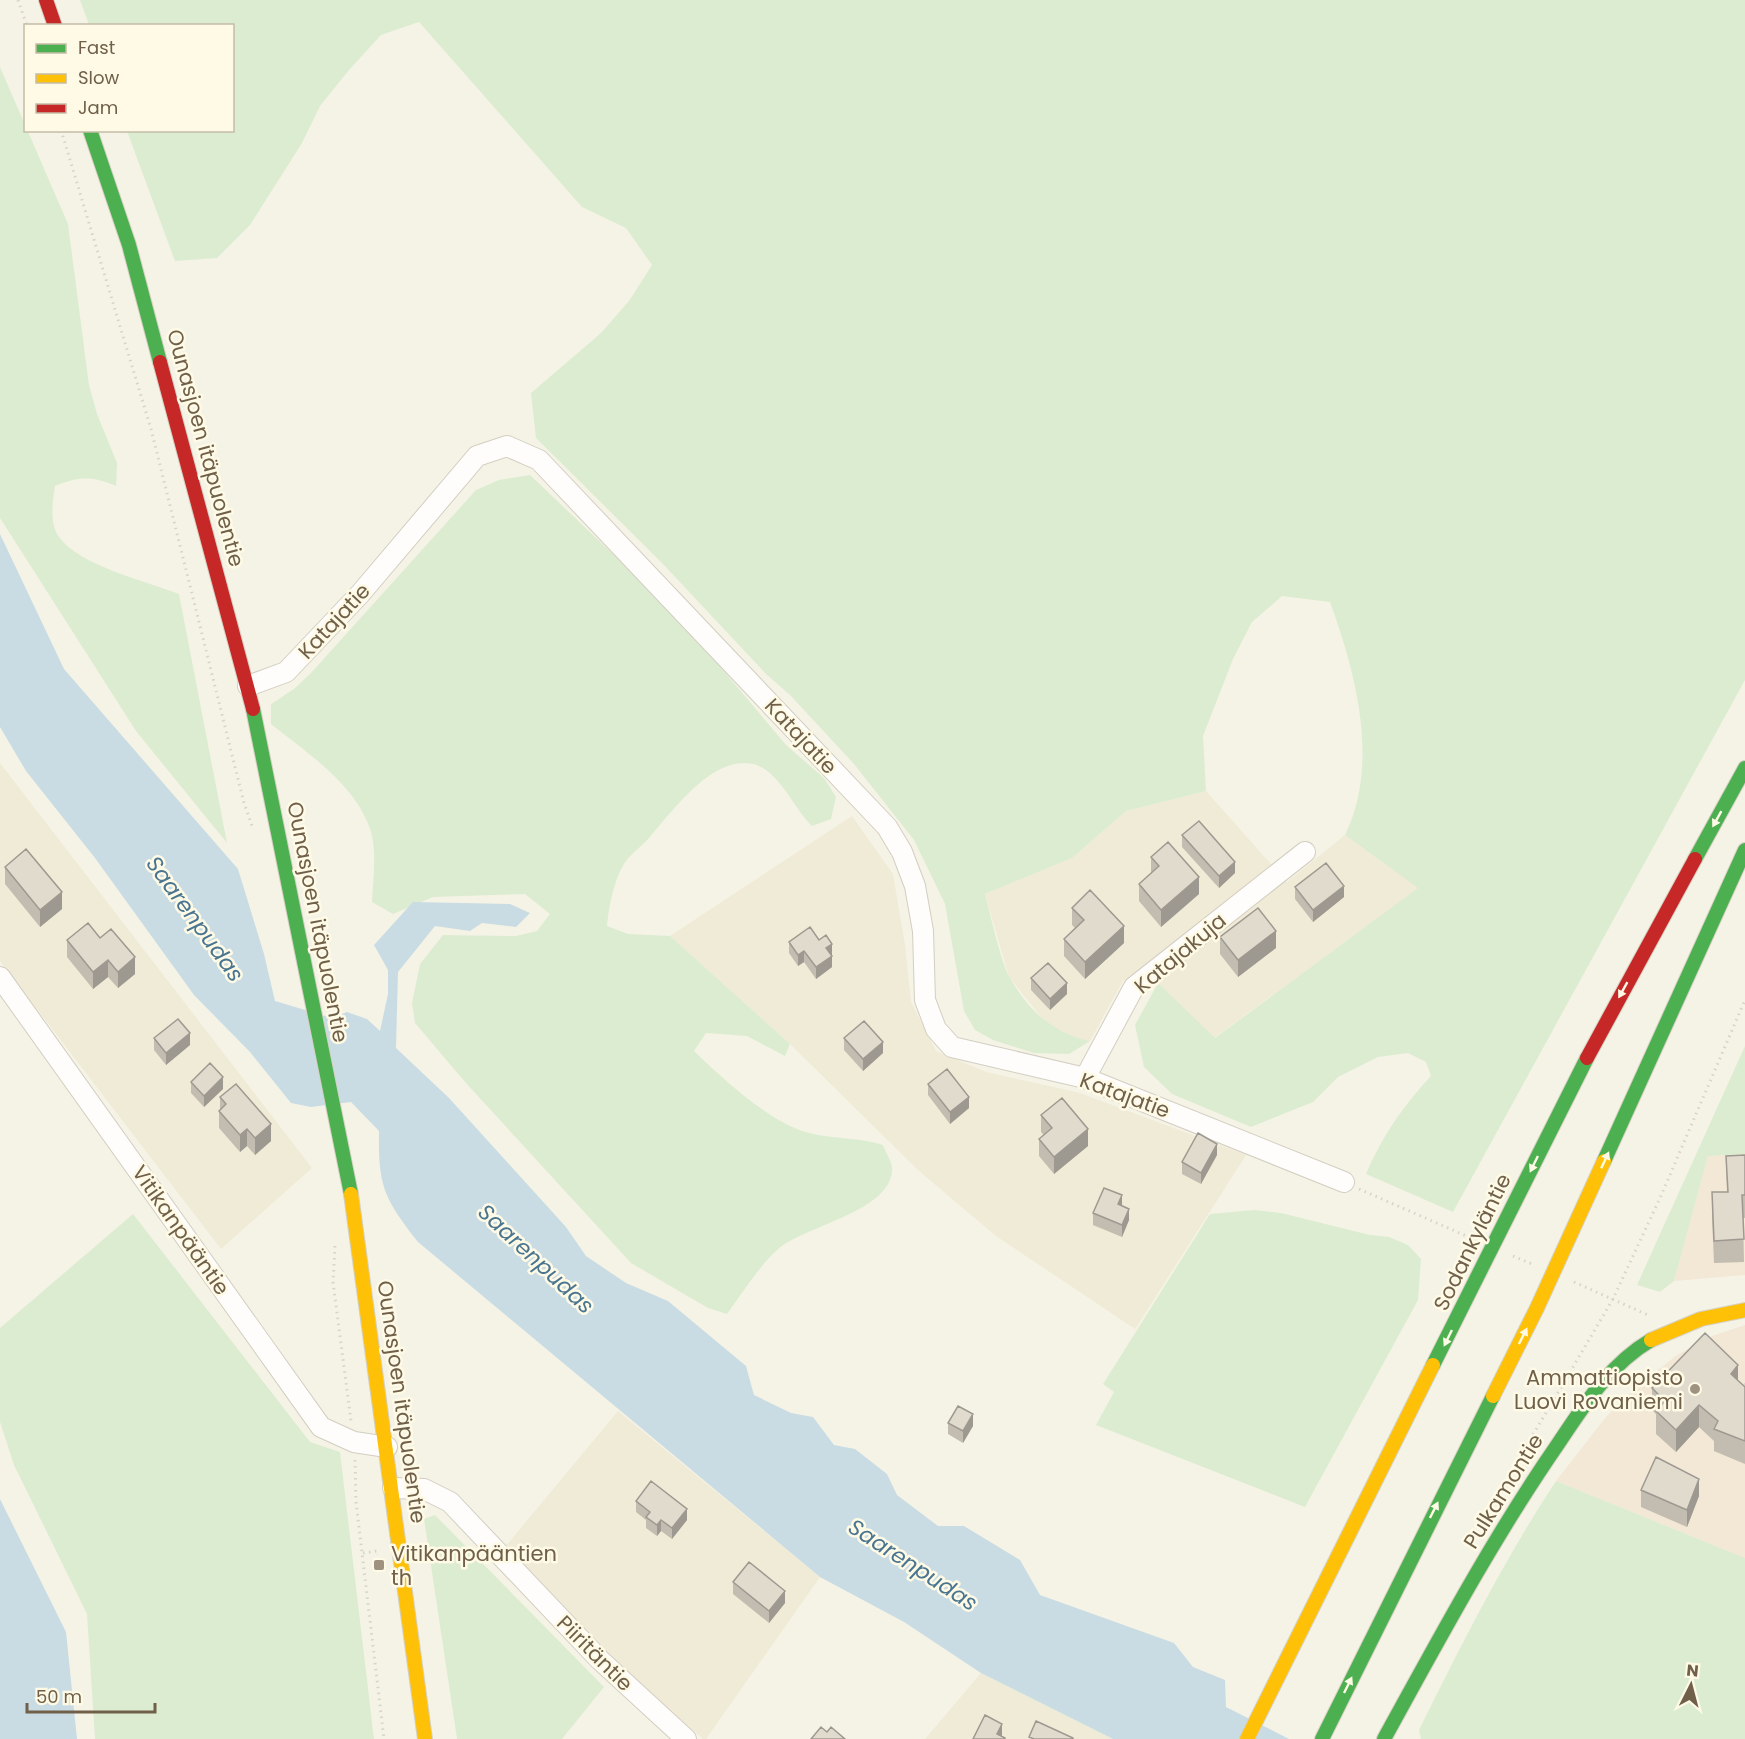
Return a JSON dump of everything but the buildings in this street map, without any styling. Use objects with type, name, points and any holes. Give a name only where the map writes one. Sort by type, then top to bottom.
[{"type":"main road","points":[[46,0],[54,24]]},
{"type":"main road","name":"Ounasjoen itäpuolentie","points":[[91,132],[129,245],[248,686],[352,1198],[393,1488],[425,1739]]},
{"type":"main road","name":"Sodankyläntie","points":[[1247,1739],[1266,1706],[1603,1025],[1745,768]]},
{"type":"main road","points":[[1322,1738],[1537,1308],[1745,850]]},
{"type":"main road","name":"Pulkamontie","points":[[1384,1739],[1508,1517],[1588,1401],[1630,1353],[1672,1330],[1714,1314],[1745,1310]]},
{"type":"street","name":"Katajatie","points":[[248,686],[286,672],[360,594],[477,456],[507,446],[539,460],[886,827],[902,852],[915,886],[923,931],[925,1000],[936,1029],[952,1047],[1085,1078],[1344,1182]]},
{"type":"street","name":"Katajakuja","points":[[1085,1078],[1134,987],[1305,852]]},
{"type":"street","name":"Vitikanpääntie","points":[[0,977],[321,1426],[354,1442],[387,1447]]},
{"type":"street","name":"Piiritäntie","points":[[393,1488],[424,1489],[450,1502],[600,1660],[686,1739]]},
{"type":"path","points":[[18,0],[26,24]]},
{"type":"path","points":[[62,132],[151,429],[244,803],[255,834]]},
{"type":"path","points":[[1526,1448],[1613,1299],[1660,1198],[1745,1000]]},
{"type":"path","points":[[1344,1182],[1476,1240]]},
{"type":"path","points":[[335,1240],[333,1282],[354,1442],[356,1502],[384,1739]]},
{"type":"path","points":[[1512,1255],[1532,1264]]},
{"type":"path","points":[[362,1553],[377,1551],[378,1558]]},
{"type":"shaded area","points":[[0,763],[312,1168],[221,1249],[0,961]]},
{"type":"shaded area","points":[[1206,791],[1287,882],[1345,835],[1419,888],[1214,1038],[1141,970],[1123,981],[1090,1041],[1071,1037],[1047,1024],[1009,977],[985,894],[1072,858],[1126,811]]},
{"type":"shaded area","points":[[852,816],[893,874],[905,945],[911,1002],[936,1051],[986,1072],[1080,1093],[1246,1155],[1135,1329],[996,1236],[919,1171],[790,1044],[670,936]]},
{"type":"shaded area","points":[[1745,1154],[1745,1275],[1674,1281],[1708,1156]]},
{"type":"shaded area","points":[[1745,1325],[1745,1558],[1556,1481],[1606,1417],[1640,1384],[1677,1355],[1712,1336]]},
{"type":"shaded area","points":[[618,1411],[820,1577],[706,1739],[703,1739],[603,1650],[505,1547]]},
{"type":"shaded area","points":[[981,1673],[1113,1739],[925,1739]]},
{"type":"green space","points":[[80,0],[1745,0],[1745,680],[1453,1212],[1366,1174],[1394,1122],[1431,1076],[1426,1062],[1408,1053],[1378,1057],[1338,1077],[1313,1102],[1251,1127],[1172,1094],[1144,1067],[1135,1025],[1158,983],[1215,1038],[1418,888],[1345,835],[1355,807],[1361,778],[1362,749],[1355,688],[1330,602],[1282,596],[1252,622],[1233,659],[1203,736],[1206,791],[1126,811],[1072,858],[985,894],[1003,961],[1017,990],[1043,1019],[1065,1033],[1090,1041],[1069,1054],[1034,1053],[993,1040],[975,1030],[964,1011],[945,904],[914,840],[854,764],[790,695],[766,674],[661,562],[536,438],[531,393],[601,333],[629,301],[652,265],[626,228],[582,207],[419,22],[381,35],[349,70],[320,106],[302,143],[250,225],[217,258],[175,261],[127,132],[234,132],[234,24],[89,24]]},
{"type":"green space","points":[[0,67],[24,122],[24,132],[28,132],[68,224],[89,385],[97,414],[117,463],[116,486],[86,478],[71,480],[55,486],[52,509],[54,527],[65,543],[93,562],[179,594],[227,843],[136,731],[0,518]]},
{"type":"green space","points":[[530,475],[675,613],[786,745],[824,778],[836,797],[831,819],[812,826],[778,782],[762,768],[753,764],[738,764],[723,768],[694,788],[628,858],[618,876],[611,901],[607,926],[628,934],[670,936],[790,1044],[785,1056],[747,1036],[706,1033],[694,1051],[729,1083],[770,1115],[797,1129],[818,1135],[883,1145],[892,1167],[889,1182],[880,1194],[866,1205],[795,1238],[775,1252],[760,1268],[727,1314],[708,1308],[631,1263],[465,1082],[415,1023],[412,1003],[420,964],[443,935],[516,936],[537,931],[550,914],[525,894],[433,897],[393,914],[372,902],[374,849],[371,832],[355,799],[329,771],[271,724],[271,704],[294,689],[311,673],[476,490],[499,480]]},
{"type":"green space","points":[[1745,1046],[1745,1154],[1708,1156],[1674,1281],[1660,1292],[1637,1285]]},
{"type":"green space","points":[[1254,1210],[1281,1213],[1370,1235],[1389,1237],[1408,1245],[1421,1259],[1418,1300],[1305,1507],[1096,1425],[1114,1392],[1103,1384],[1210,1214]]},
{"type":"green space","points":[[133,1214],[310,1442],[340,1452],[374,1739],[95,1739],[87,1614],[14,1465],[0,1422],[0,1328]]},
{"type":"green space","points":[[1556,1481],[1745,1558],[1745,1739],[1421,1739],[1419,1730],[1467,1635],[1501,1572]]},
{"type":"green space","points":[[435,1515],[604,1687],[562,1739],[457,1739],[424,1519]]},
{"type":"water","name":"Saarenpudas","points":[[0,534],[64,669],[238,869],[264,954],[275,1001],[332,1018],[347,1012],[367,1019],[380,1031],[388,994],[388,970],[374,945],[413,902],[510,904],[530,913],[516,927],[482,923],[470,931],[435,926],[398,972],[396,1048],[449,1098],[566,1227],[586,1256],[626,1283],[668,1301],[746,1366],[754,1395],[791,1413],[813,1417],[834,1445],[855,1449],[887,1474],[897,1495],[938,1526],[964,1526],[1020,1560],[1040,1595],[1174,1643],[1193,1667],[1225,1680],[1226,1707],[1289,1739],[1113,1739],[981,1673],[904,1622],[820,1577],[418,1242],[397,1214],[385,1191],[380,1166],[379,1131],[351,1102],[311,1107],[291,1103],[250,1052],[194,995],[95,858],[26,771],[0,727]]},
{"type":"water","points":[[0,1499],[66,1632],[77,1739],[0,1739]]},
{"type":"traffic: fast","points":[[91,132],[129,245],[160,362]]},
{"type":"traffic: fast","points":[[253,709],[351,1194]]},
{"type":"traffic: fast","points":[[1695,859],[1745,768]]},
{"type":"traffic: fast","points":[[1604,1161],[1745,850]]},
{"type":"traffic: fast","points":[[1433,1365],[1587,1058]]},
{"type":"traffic: fast","points":[[1384,1739],[1467,1589],[1534,1480],[1599,1386],[1623,1361],[1651,1340]]},
{"type":"traffic: fast","points":[[1322,1739],[1493,1396]]},
{"type":"traffic: slow","points":[[1493,1396],[1537,1308],[1604,1161]]},
{"type":"traffic: slow","points":[[351,1194],[425,1739]]},
{"type":"traffic: slow","points":[[1651,1340],[1701,1319],[1745,1310]]},
{"type":"traffic: slow","points":[[1247,1739],[1433,1365]]},
{"type":"traffic: jam","points":[[46,0],[54,24]]},
{"type":"traffic: jam","points":[[160,362],[253,709]]},
{"type":"traffic: jam","points":[[1587,1058],[1695,859]]},
{"type":"place","name":"Ammattiopisto Luovi Rovaniemi","points":[[1695,1389]]},
{"type":"place","name":"Vitikanpääntien th","points":[[379,1565]]}]
